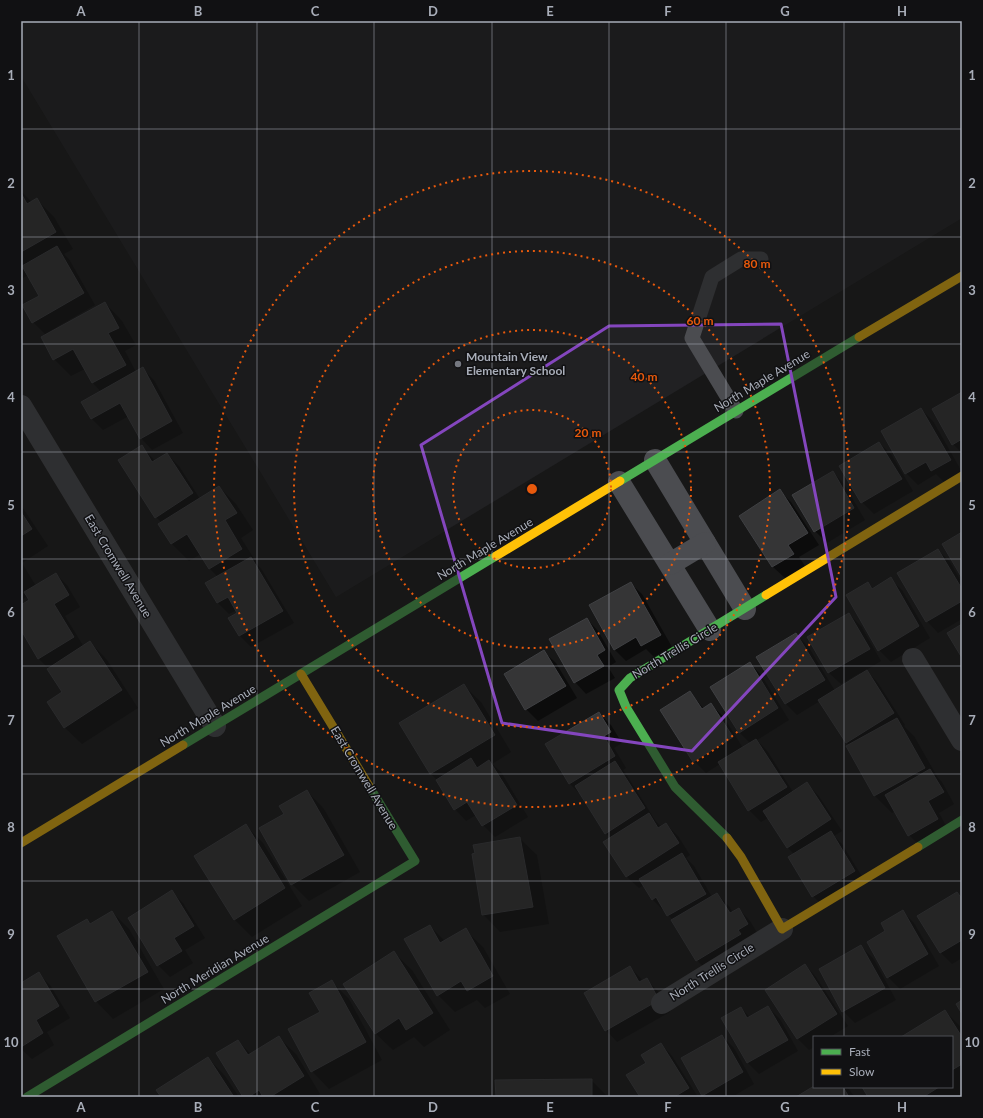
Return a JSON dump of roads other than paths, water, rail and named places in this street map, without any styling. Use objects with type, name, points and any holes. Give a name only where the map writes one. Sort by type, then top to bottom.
[{"type":"street","name":"North Maple Avenue","points":[[21,843],[962,276]]},
{"type":"street","name":"East Cromwell Avenue","points":[[21,406],[215,726]]},
{"type":"street","points":[[655,460],[745,609]]},
{"type":"street","name":"North Trellis Circle","points":[[782,929],[741,856],[723,833],[701,814],[675,787],[626,707],[618,690],[630,678],[962,476]]},
{"type":"street","points":[[619,482],[710,630]]},
{"type":"street","points":[[670,564],[705,543]]},
{"type":"street","points":[[913,659],[962,740]]},
{"type":"street","name":"East Cromwell Avenue","points":[[301,674],[415,861]]},
{"type":"street","name":"North Trellis Circle","points":[[662,1003],[962,820]]},
{"type":"street","name":"North Meridian Avenue","points":[[27,1097],[415,861]]},
{"type":"lane","points":[[736,411],[692,338],[712,277],[741,259],[760,259]]},
{"type":"place","name":"Mountain View Elementary School","points":[[458,364]]}]
